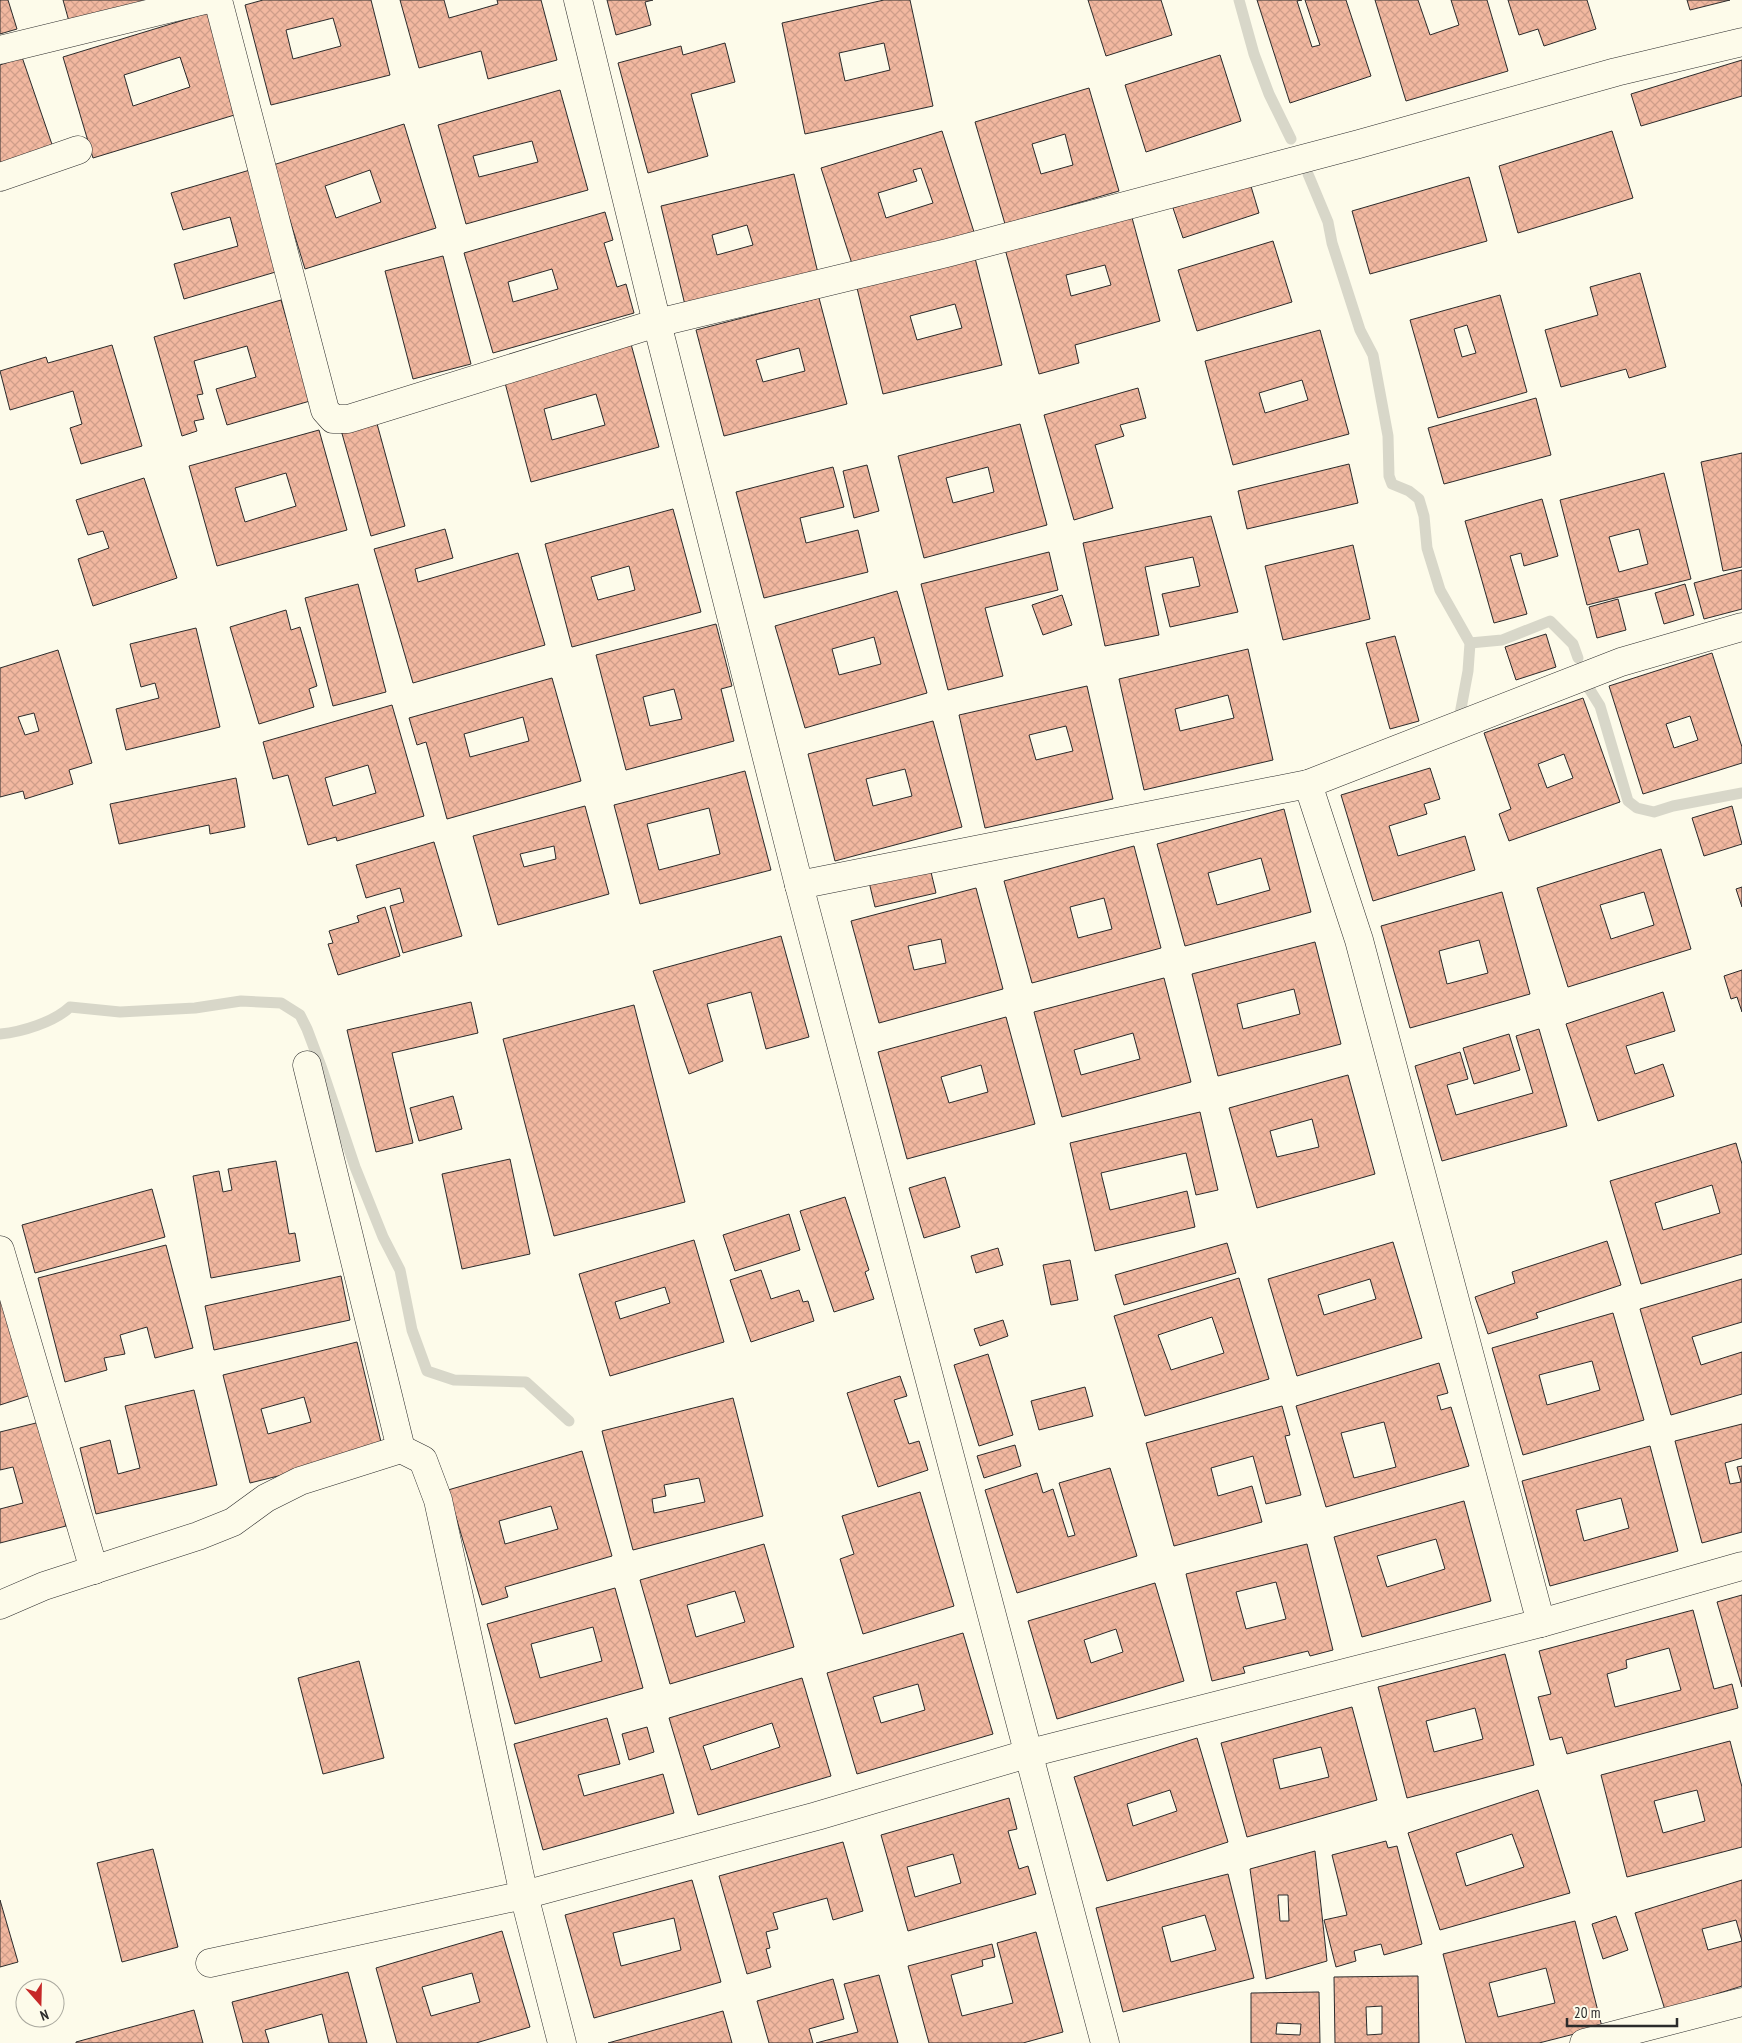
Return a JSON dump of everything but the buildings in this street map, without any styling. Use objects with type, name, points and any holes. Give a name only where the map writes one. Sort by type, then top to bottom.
[{"type":"street","points":[[0,50],[205,0]]},
{"type":"street","points":[[218,0],[325,410],[333,419],[348,419],[657,323],[947,253],[1359,144],[1616,72],[1742,42]]},
{"type":"street","points":[[578,0],[657,323],[799,885],[1106,2043]]},
{"type":"street","points":[[0,176],[78,150]]},
{"type":"street","points":[[799,885],[1308,784],[1621,662],[1742,627]]},
{"type":"street","points":[[1308,784],[1359,940],[1541,1623]]},
{"type":"street","points":[[307,1065],[401,1449]]},
{"type":"street","points":[[0,1250],[94,1570]]},
{"type":"street","points":[[0,1605],[44,1586],[198,1536],[233,1522],[266,1498],[300,1481],[401,1449],[423,1460],[438,1500],[524,1895],[562,2043]]},
{"type":"street","points":[[210,1963],[524,1895],[817,1816],[1030,1754],[1541,1623],[1742,1566]]},
{"type":"street","points":[[1584,2043],[1742,2002]]},
{"type":"waterway","points":[[1239,0],[1254,54],[1269,94],[1291,139]]},
{"type":"waterway","points":[[1308,174],[1328,222],[1332,243],[1360,330],[1373,355],[1388,436],[1389,476],[1392,484],[1409,491],[1419,499],[1424,516],[1427,548],[1440,590],[1470,643],[1468,671],[1460,714]]},
{"type":"waterway","points":[[1470,643],[1502,640],[1550,621],[1573,644],[1578,658]]},
{"type":"waterway","points":[[1585,682],[1600,706],[1628,801],[1637,808],[1654,812],[1673,806],[1742,793]]},
{"type":"waterway","points":[[0,1034],[18,1031],[47,1022],[70,1007],[120,1012],[195,1008],[241,1001],[281,1003],[300,1015],[322,1069],[355,1167],[383,1237],[400,1270],[412,1330],[427,1371],[454,1380],[526,1382],[569,1421]]}]
